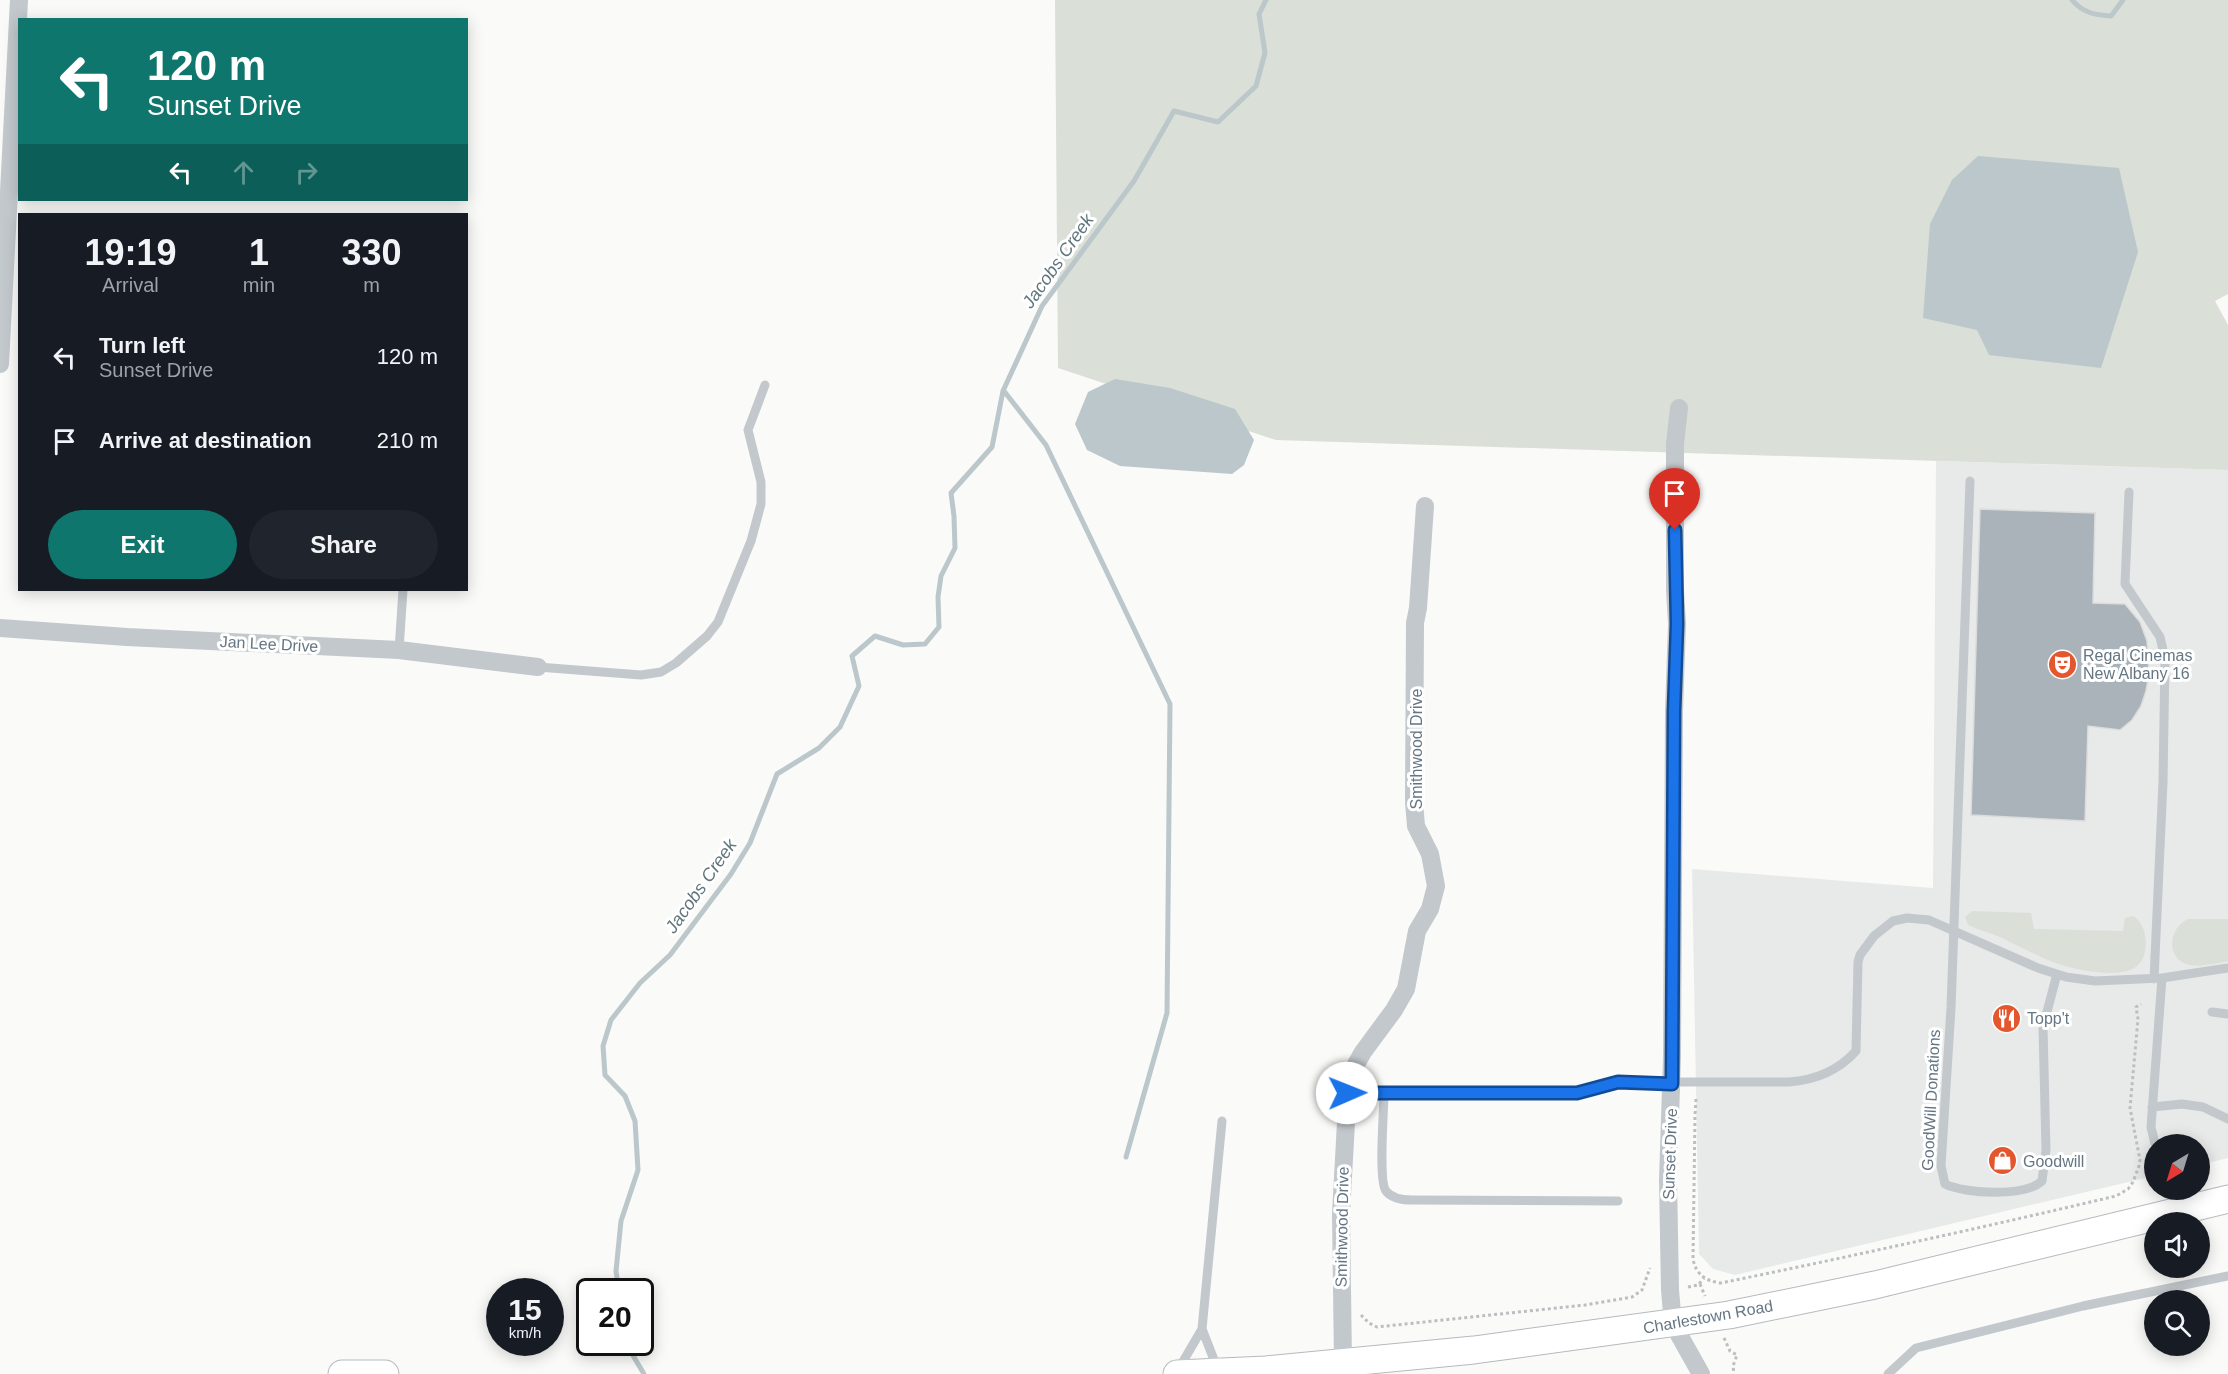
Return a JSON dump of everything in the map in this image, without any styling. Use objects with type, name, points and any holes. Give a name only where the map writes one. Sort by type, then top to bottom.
[{"type":"main road","name":"Charlestown Road","points":[[2210,1199],[2228,1199]]},
{"type":"main road","name":"Charlestown Road","points":[[1176,1374],[1342,1363],[1474,1350],[1729,1315],[1875,1285],[2175,1200]]},
{"type":"main road","points":[[342,1374],[385,1374]]},
{"type":"street","points":[[19,0],[19,18]]},
{"type":"street","points":[[0,364],[17,103],[18,52]]},
{"type":"street","name":"Sunset Drive","points":[[1673,1324],[1670,1290],[1668,1180],[1672,1084],[1674,711],[1677,624],[1675,444],[1679,408]]},
{"type":"street","name":"Smithwood Drive","points":[[1342,1363],[1341,1214],[1348,1084],[1355,1066],[1406,989],[1417,931],[1430,909],[1436,886],[1431,854],[1416,826],[1414,802],[1416,623],[1425,506]]},
{"type":"street","name":"Jan Lee Drive","points":[[0,628],[127,637],[399,650],[538,667]]},
{"type":"street","points":[[1673,1324],[1701,1374]]},
{"type":"lane","points":[[538,667],[641,675],[661,672],[676,663],[707,636],[718,622],[751,541],[761,504],[761,482],[748,430],[765,385]]},
{"type":"lane","points":[[1954,929],[1970,481]]},
{"type":"lane","points":[[2129,492],[2125,584],[2128,593],[2160,637],[2166,659],[2158,978],[2151,1127],[2153,1134]]},
{"type":"lane","points":[[399,650],[403,591]]},
{"type":"lane","points":[[1347,1093],[1577,1093],[1618,1082],[1672,1084],[1804,1081],[1832,1071],[1846,1062],[1856,1051],[1858,962],[1864,946],[1883,927],[1893,921],[1907,918],[1929,920],[1954,929],[2057,974],[2095,981],[2158,978],[2228,968]]},
{"type":"lane","name":"GoodWill Donations","points":[[1954,929],[1941,1166],[1945,1184],[1961,1190],[2024,1190],[2042,1181],[2046,1166],[2043,1027],[2057,974]]},
{"type":"lane","points":[[2212,1012],[2228,1014]]},
{"type":"lane","points":[[1384,1093],[1382,1178],[1386,1191],[1395,1198],[1618,1201]]},
{"type":"lane","points":[[2152,1107],[2182,1104],[2203,1107],[2228,1119]]},
{"type":"lane","points":[[1176,1374],[1202,1329],[1222,1121]]},
{"type":"lane","points":[[1888,1374],[1916,1348],[2083,1306],[2228,1276]]},
{"type":"lane","points":[[1202,1329],[1219,1372]]},
{"type":"path","points":[[1696,1099],[1693,1259],[1699,1274],[1710,1281],[1721,1283],[2012,1222],[2116,1196],[2127,1189],[2137,1174],[2140,1160],[2130,1108],[2138,1019],[2136,1007],[2141,1004]]},
{"type":"path","points":[[1359,1310],[1369,1323],[1377,1327],[1585,1305],[1632,1297],[1639,1293],[1646,1283],[1650,1258]]},
{"type":"path","points":[[1734,1374],[1732,1366],[1737,1355]]},
{"type":"shaded area","points":[[1055,0],[2228,0],[2228,294],[2215,301],[2228,325],[2228,470],[1276,440],[1058,368]]},
{"type":"shaded area","points":[[1978,156],[2119,168],[2138,252],[2101,368],[1989,355],[1977,330],[1923,318],[1930,224],[1952,180]]},
{"type":"shaded area","points":[[1115,379],[1170,388],[1235,409],[1254,440],[1244,465],[1232,474],[1120,466],[1087,450],[1075,424],[1088,392]]},
{"type":"shaded area","points":[[1936,461],[2228,470],[2228,1158],[2210,1162],[2210,1134],[2144,1134],[2144,1178],[1735,1275],[1713,1269],[1699,1254],[1692,869],[1933,888]]},
{"type":"shaded area","points":[[1972,911],[2031,913],[2034,929],[2123,931],[2125,918],[2133,916],[2138,920],[2145,934],[2145,950],[2139,964],[2124,972],[2106,973],[2076,969],[2044,958],[1968,925],[1965,917]]},
{"type":"shaded area","points":[[2188,919],[2228,919],[2228,961],[2190,965],[2176,957],[2172,944],[2173,936],[2181,923]]},
{"type":"building","name":"Regal Cinemas New Albany 16","points":[[1980,509],[2095,513],[2093,603],[2125,604],[2140,622],[2147,641],[2149,673],[2146,691],[2141,706],[2132,720],[2120,730],[2088,726],[2085,821],[1971,815]]},
{"type":"waterway","name":"Jacobs Creek","points":[[617,1278],[621,1221],[638,1170],[635,1121],[625,1096],[605,1075],[603,1046],[611,1020],[640,983],[670,955],[731,874],[750,843],[777,774],[819,748],[840,727],[859,686],[852,656],[875,636],[903,645],[925,644],[939,627],[938,597],[941,576],[955,548],[951,493],[992,447],[1003,391],[1042,306],[1134,181],[1174,111],[1218,122],[1256,86],[1265,53],[1259,14],[1266,0]]},
{"type":"waterway","points":[[2072,0],[2080,8],[2111,16],[2123,0]]},
{"type":"waterway","points":[[1004,391],[1046,445],[1170,704],[1167,1013],[1126,1157]]},
{"type":"waterway","name":"Jacobs Creek","points":[[633,1356],[644,1374]]},
{"type":"place","name":"Regal Cinemas New Albany 16","points":[[2062,664]]},
{"type":"place","name":"Topp't","points":[[2006,1018]]},
{"type":"place","name":"Goodwill","points":[[2002,1161]]},
{"type":"route","points":[[1347,1093],[1577,1093],[1618,1082],[1672,1084],[1674,711],[1677,624],[1675,530]]}]
